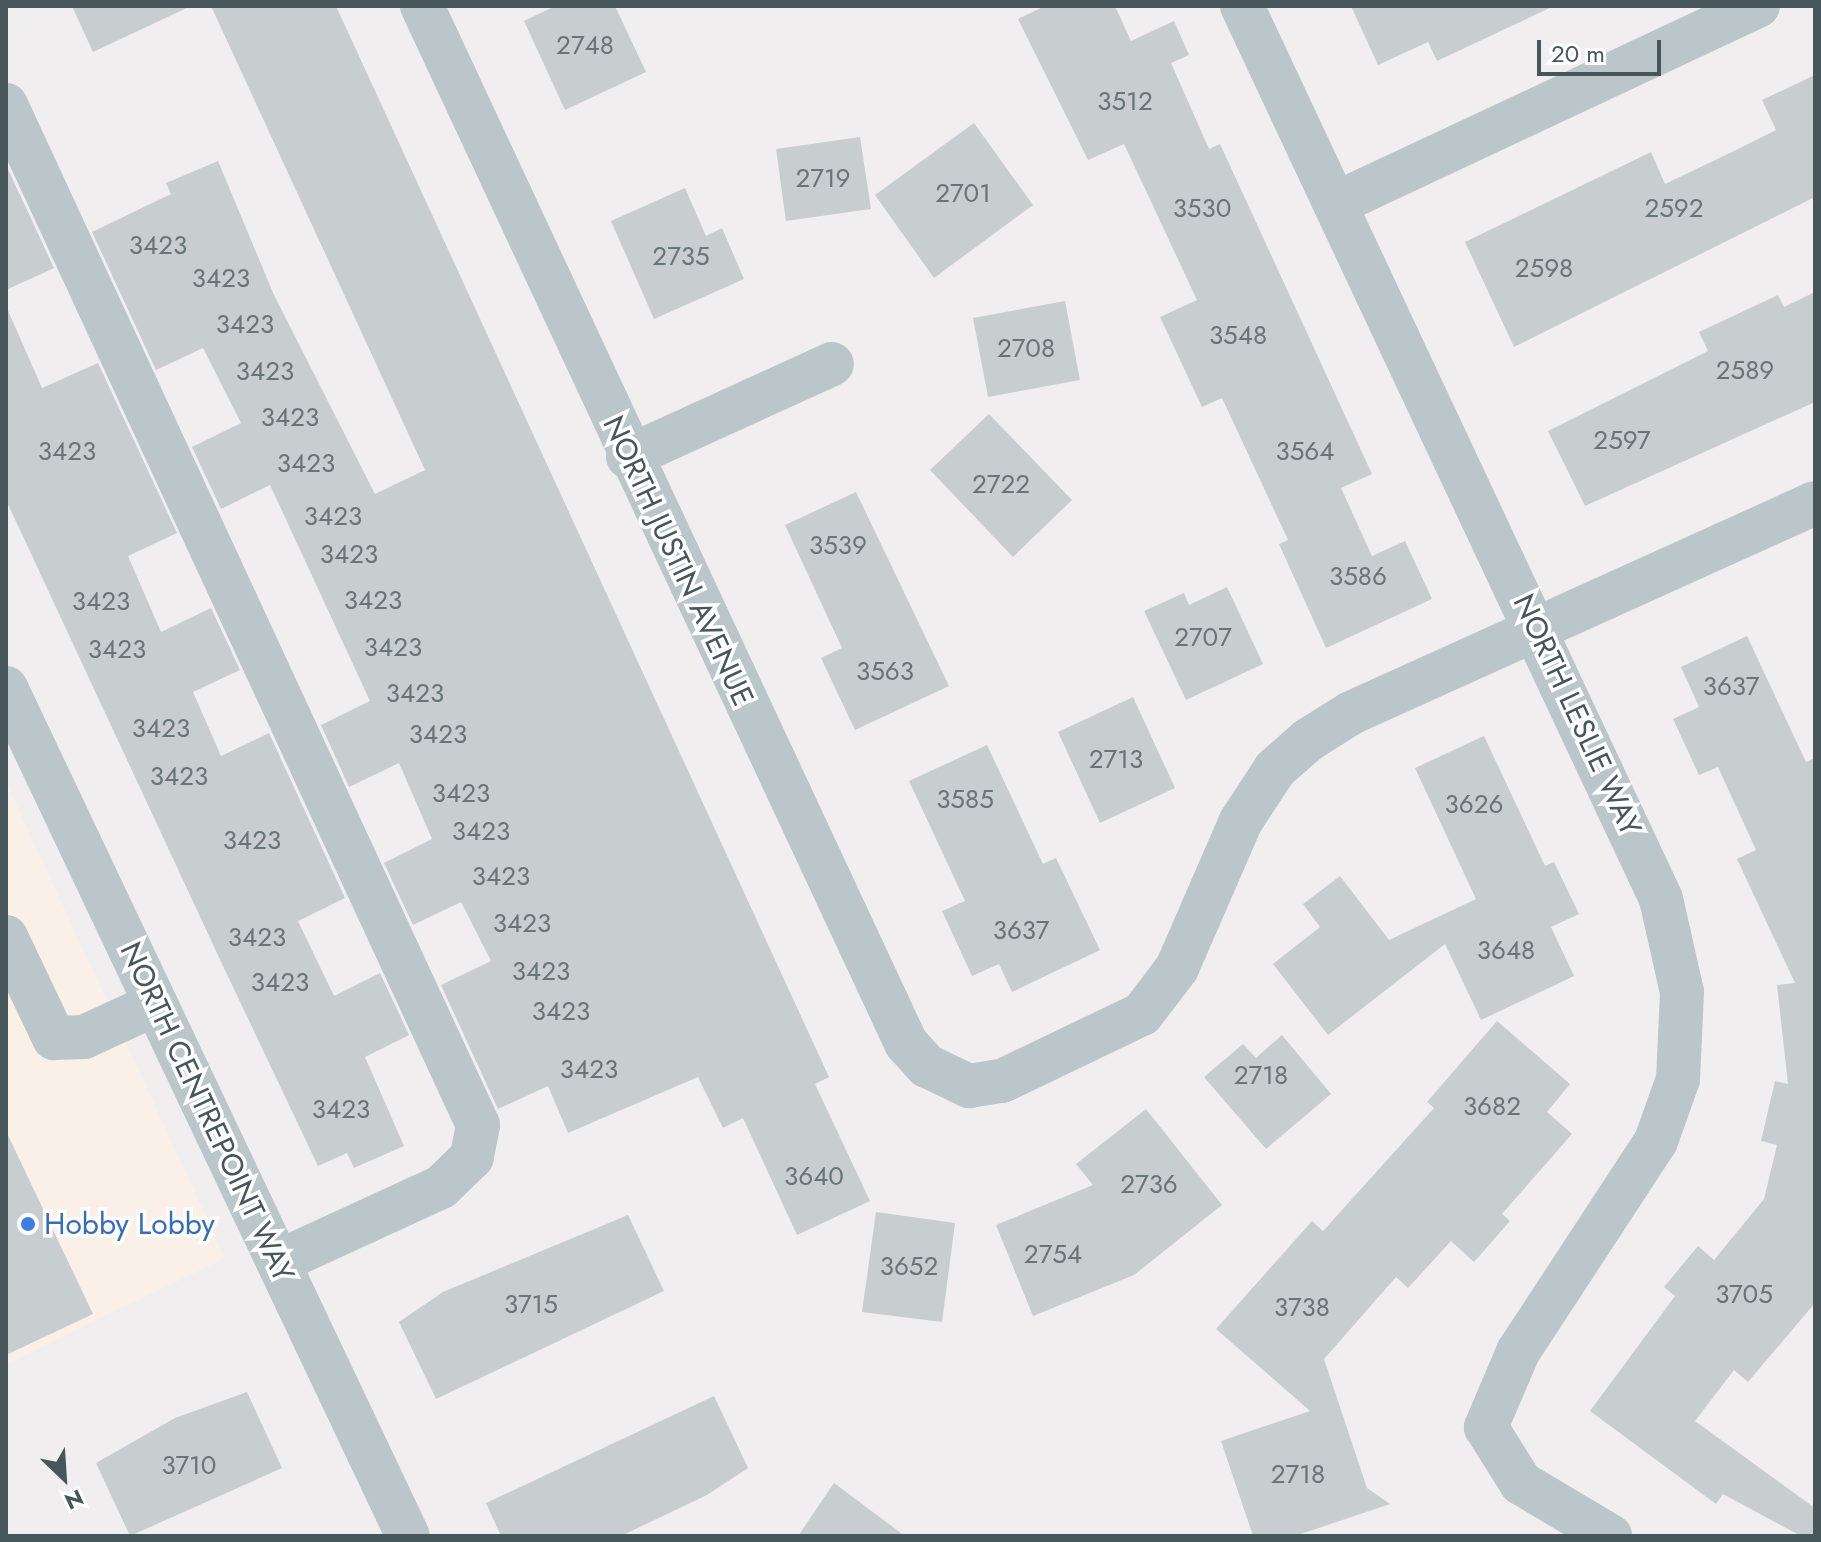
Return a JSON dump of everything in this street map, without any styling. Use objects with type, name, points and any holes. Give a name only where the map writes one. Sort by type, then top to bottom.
[{"type":"street","name":"NORTH JUSTIN AVENUE","points":[[422,6],[628,457],[906,1043],[927,1066],[969,1086],[1002,1081],[1142,1014],[1177,968],[1241,821],[1275,769],[1308,740],[1351,713],[1539,630]]},
{"type":"street","name":"NORTH LESLIE WAY","points":[[1242,6],[1539,630],[1661,899],[1682,992],[1678,1079],[1656,1141],[1518,1352],[1486,1427],[1521,1483],[1610,1536]]},
{"type":"street","points":[[1335,204],[1758,6]]},
{"type":"street","points":[[6,105],[478,1125],[472,1157],[441,1187],[278,1262]]},
{"type":"street","points":[[628,457],[832,364]]},
{"type":"street","points":[[1539,630],[1815,503]]},
{"type":"street","name":"NORTH CENTREPOINT WAY","points":[[6,688],[408,1536]]},
{"type":"street","points":[[6,937],[54,1038],[84,1037],[156,1004]]},
{"type":"shaded area","points":[[6,782],[225,1258],[6,1364]]},
{"type":"building","points":[[72,6],[191,6],[93,52]]},
{"type":"building","points":[[211,6],[336,6],[829,1077],[815,1084],[870,1201],[797,1235],[743,1118],[723,1128],[698,1077],[568,1133],[548,1086],[498,1109],[441,985],[491,961],[461,902],[413,925],[384,863],[432,839],[399,763],[349,787],[321,725],[370,701],[270,485],[221,509],[192,447],[241,423],[203,348],[156,370],[92,232],[171,194],[166,183],[218,161],[274,295],[375,494],[425,470]]},
{"type":"building","points":[[555,6],[615,6],[646,72],[565,110],[524,21]]},
{"type":"building","points":[[1045,6],[1115,6],[1131,41],[1174,21],[1189,55],[1171,63],[1209,149],[1220,144],[1372,474],[1341,488],[1372,556],[1405,541],[1432,599],[1326,648],[1279,544],[1288,540],[1222,398],[1202,407],[1160,317],[1197,300],[1124,144],[1088,160],[1018,19]]},
{"type":"building","points":[[1351,6],[1554,6],[1437,61],[1428,42],[1378,65]]},
{"type":"building","points":[[1815,75],[1815,197],[1514,347],[1465,242],[1651,152],[1665,184],[1776,130],[1762,100]]},
{"type":"building","points":[[974,123],[1033,205],[934,278],[875,195]]},
{"type":"building","points":[[860,137],[871,209],[786,221],[776,149]]},
{"type":"building","points":[[6,165],[54,268],[6,290]]},
{"type":"building","points":[[685,188],[706,236],[722,228],[744,279],[654,319],[611,221]]},
{"type":"building","points":[[1815,292],[1815,402],[1585,506],[1548,431],[1708,351],[1699,332],[1778,295],[1784,307]]},
{"type":"building","points":[[1065,301],[1080,380],[988,397],[973,318]]},
{"type":"building","points":[[6,306],[42,388],[98,363],[177,533],[128,556],[161,632],[211,608],[240,670],[193,692],[221,756],[269,733],[345,898],[298,921],[334,996],[380,973],[409,1035],[365,1057],[404,1146],[354,1168],[347,1153],[318,1166],[6,500]]},
{"type":"building","points":[[989,414],[1072,500],[1013,557],[930,470]]},
{"type":"building","points":[[856,492],[949,686],[855,730],[821,658],[842,648],[785,525]]},
{"type":"building","points":[[1227,587],[1263,664],[1186,700],[1144,611],[1184,593],[1189,605]]},
{"type":"building","points":[[1747,636],[1806,762],[1815,758],[1815,1303],[1748,1382],[1734,1370],[1695,1421],[1815,1508],[1815,1536],[1801,1536],[1723,1494],[1716,1504],[1590,1411],[1675,1296],[1664,1287],[1698,1246],[1714,1260],[1764,1199],[1777,1145],[1761,1141],[1775,1081],[1788,1084],[1777,985],[1795,983],[1737,859],[1756,850],[1718,767],[1699,775],[1673,719],[1699,707],[1681,667]]},
{"type":"building","points":[[1133,697],[1175,788],[1100,823],[1058,732]]},
{"type":"building","points":[[1484,736],[1545,866],[1554,862],[1579,914],[1551,927],[1574,976],[1481,1020],[1445,944],[1328,1035],[1273,964],[1320,927],[1303,904],[1340,876],[1389,940],[1476,899],[1415,768]]},
{"type":"building","points":[[987,745],[1043,864],[1056,858],[1100,950],[1012,992],[999,964],[972,976],[942,911],[965,901],[909,781]]},
{"type":"building","points":[[1497,1021],[1570,1084],[1547,1112],[1572,1134],[1502,1214],[1510,1221],[1474,1262],[1451,1241],[1408,1288],[1396,1277],[1324,1359],[1367,1488],[1390,1504],[1295,1536],[1253,1536],[1221,1441],[1310,1411],[1216,1329],[1312,1221],[1323,1231],[1434,1108],[1427,1102]]},
{"type":"building","points":[[1282,1035],[1331,1094],[1266,1149],[1204,1077],[1243,1044],[1256,1058]]},
{"type":"building","points":[[1146,1109],[1222,1205],[1134,1275],[1033,1316],[996,1225],[1093,1185],[1076,1164]]},
{"type":"building","name":"Hobby Lobby","points":[[6,1131],[93,1314],[6,1355]]},
{"type":"building","points":[[876,1212],[955,1223],[942,1322],[862,1312]]},
{"type":"building","points":[[628,1215],[664,1291],[436,1399],[399,1322],[443,1292]]},
{"type":"building","points":[[247,1392],[282,1468],[130,1536],[96,1463],[175,1418]]},
{"type":"building","points":[[714,1396],[748,1468],[707,1495],[621,1536],[501,1536],[486,1503]]},
{"type":"building","points":[[834,1483],[905,1536],[798,1536]]},
{"type":"place","name":"Hobby Lobby","points":[[28,1224]]}]
